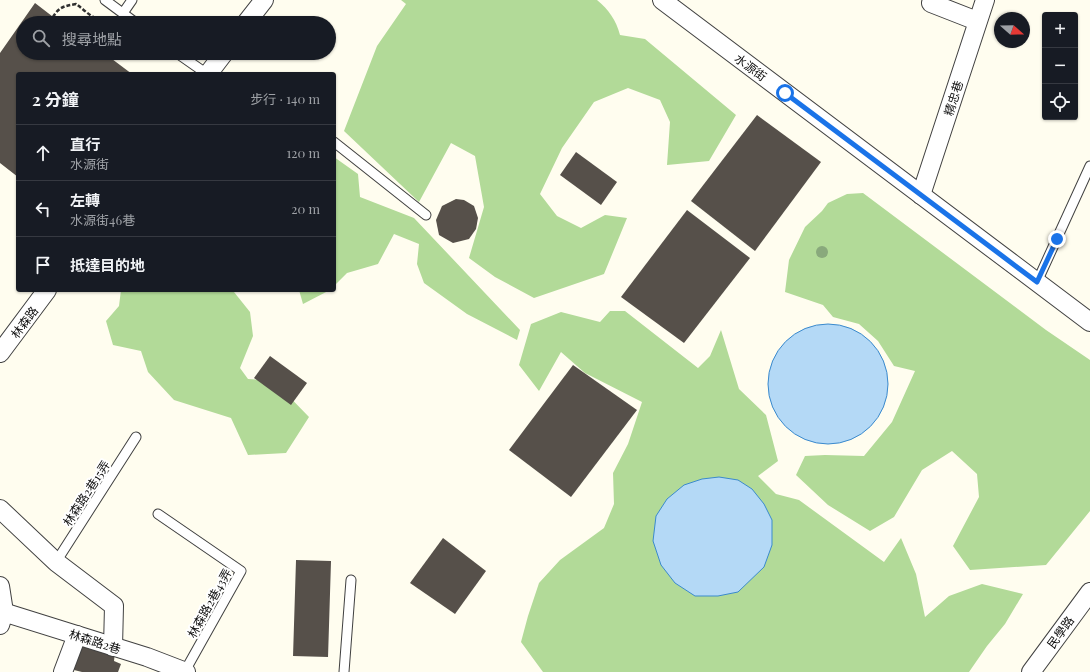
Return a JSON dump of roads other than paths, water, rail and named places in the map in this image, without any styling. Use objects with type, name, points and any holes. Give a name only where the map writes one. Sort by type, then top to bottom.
[{"type":"street","points":[[251,16],[264,0]]},
{"type":"street","name":"水源街","points":[[662,0],[1090,322]]},
{"type":"street","points":[[932,0],[931,3],[978,21]]},
{"type":"street","name":"精忠巷","points":[[921,195],[985,0]]},
{"type":"street","points":[[209,72],[218,60]]},
{"type":"street","name":"林森路","points":[[2,346],[45,292]]},
{"type":"street","points":[[0,509],[56,562],[114,606],[113,647]]},
{"type":"street","name":"林森路2巷","points":[[0,586],[1,616],[77,635],[113,647],[145,664],[185,672]]},
{"type":"street","name":"民學路","points":[[1031,672],[1090,592]]},
{"type":"street","points":[[63,672],[77,635]]},
{"type":"lane","points":[[105,0],[127,16]]},
{"type":"lane","points":[[123,13],[132,0]]},
{"type":"lane","points":[[188,60],[204,72]]},
{"type":"lane","points":[[336,144],[426,215]]},
{"type":"lane","points":[[1037,282],[1090,166]]},
{"type":"lane","name":"林森路2巷15弄","points":[[56,562],[136,437]]},
{"type":"lane","name":"林森路2巷43弄","points":[[158,514],[241,571],[185,672]]},
{"type":"lane","points":[[344,672],[352,580]]},
{"type":"water","points":[[828,324],[851,328],[871,341],[884,361],[888,384],[884,407],[871,427],[851,440],[828,444],[805,440],[785,427],[772,407],[768,384],[772,361],[785,341],[805,328]]},
{"type":"water","points":[[719,477],[738,480],[752,489],[764,504],[772,520],[772,545],[764,567],[738,592],[718,596],[695,596],[675,583],[661,565],[653,541],[656,516],[667,499],[684,485],[702,479]]}]
